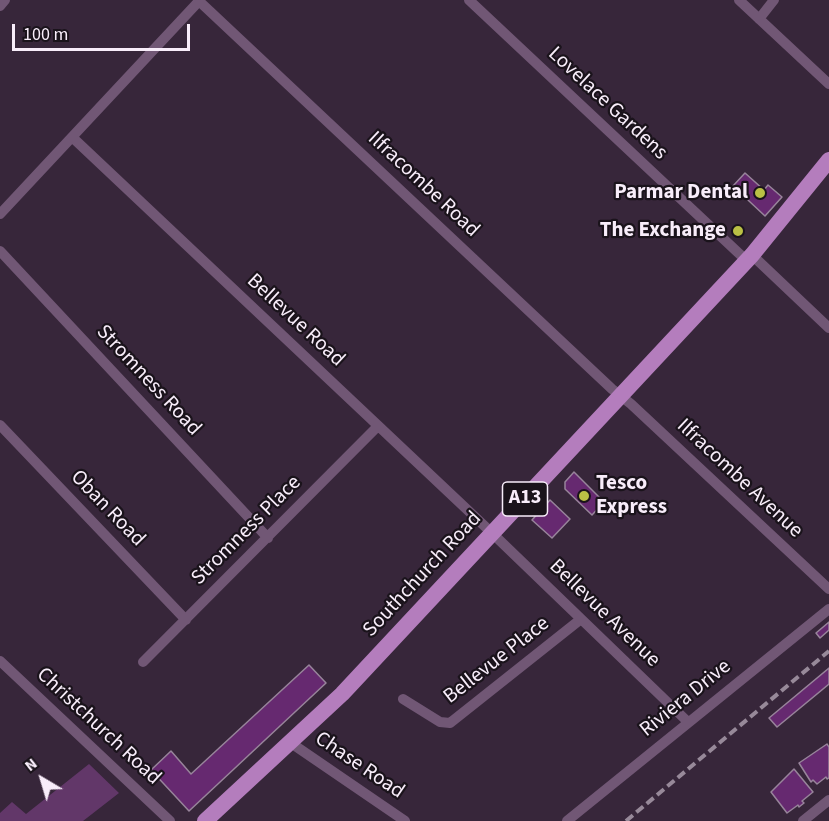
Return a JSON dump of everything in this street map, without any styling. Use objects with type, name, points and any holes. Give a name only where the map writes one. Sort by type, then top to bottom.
[{"type":"main road","name":"Southchurch Road","points":[[205,821],[342,694],[749,258],[829,160]]},
{"type":"street","points":[[0,6],[5,0]]},
{"type":"street","points":[[0,214],[199,0]]},
{"type":"street","name":"Ilfracombe Road","points":[[199,0],[621,397]]},
{"type":"street","name":"Lovelace Gardens","points":[[469,0],[749,258],[829,328]]},
{"type":"street","points":[[740,0],[829,84]]},
{"type":"street","points":[[759,19],[774,0]]},
{"type":"street","name":"Bellevue Road","points":[[72,137],[493,534]]},
{"type":"street","name":"Stromness Road","points":[[0,251],[268,538]]},
{"type":"street","name":"Ilfracombe Avenue","points":[[621,397],[829,589]]},
{"type":"street","name":"Oban Road","points":[[0,425],[186,620]]},
{"type":"street","name":"Stromness Place","points":[[143,663],[378,426]]},
{"type":"street","name":"Bellevue Avenue","points":[[493,534],[688,722]]},
{"type":"street","name":"Riviera Drive","points":[[567,821],[829,609]]},
{"type":"street","name":"Bellevue Place","points":[[403,699],[441,722],[450,723],[582,619]]},
{"type":"street","name":"Christchurch Road","points":[[0,660],[170,821]]},
{"type":"street","name":"Chase Road","points":[[291,743],[402,820]]},
{"type":"street","points":[[803,821],[828,803]]},
{"type":"shaded area","points":[[89,764],[119,793],[83,821],[0,821],[0,813],[12,802],[26,814]]},
{"type":"building","name":"Parmar Dental","points":[[745,173],[764,190],[768,185],[782,197],[765,216],[733,186]]},
{"type":"building","name":"Tesco Express","points":[[574,472],[604,502],[592,515],[565,489],[565,482]]},
{"type":"building","points":[[550,500],[570,519],[552,538],[532,520]]},
{"type":"building","points":[[829,622],[829,630],[820,638],[816,633]]},
{"type":"building","points":[[309,665],[326,683],[189,811],[151,770],[171,751],[191,774]]},
{"type":"building","points":[[829,668],[829,684],[777,727],[769,718]]},
{"type":"building","points":[[827,744],[829,747],[829,778],[826,777],[817,784],[813,780],[811,782],[799,763]]},
{"type":"building","points":[[794,769],[813,792],[802,801],[804,803],[787,813],[771,792]]},
{"type":"railway","points":[[626,821],[829,651]]},
{"type":"place","name":"Parmar Dental","points":[[760,193]]},
{"type":"place","name":"The Exchange","points":[[738,231]]},
{"type":"place","name":"Tesco Express","points":[[584,496]]}]
